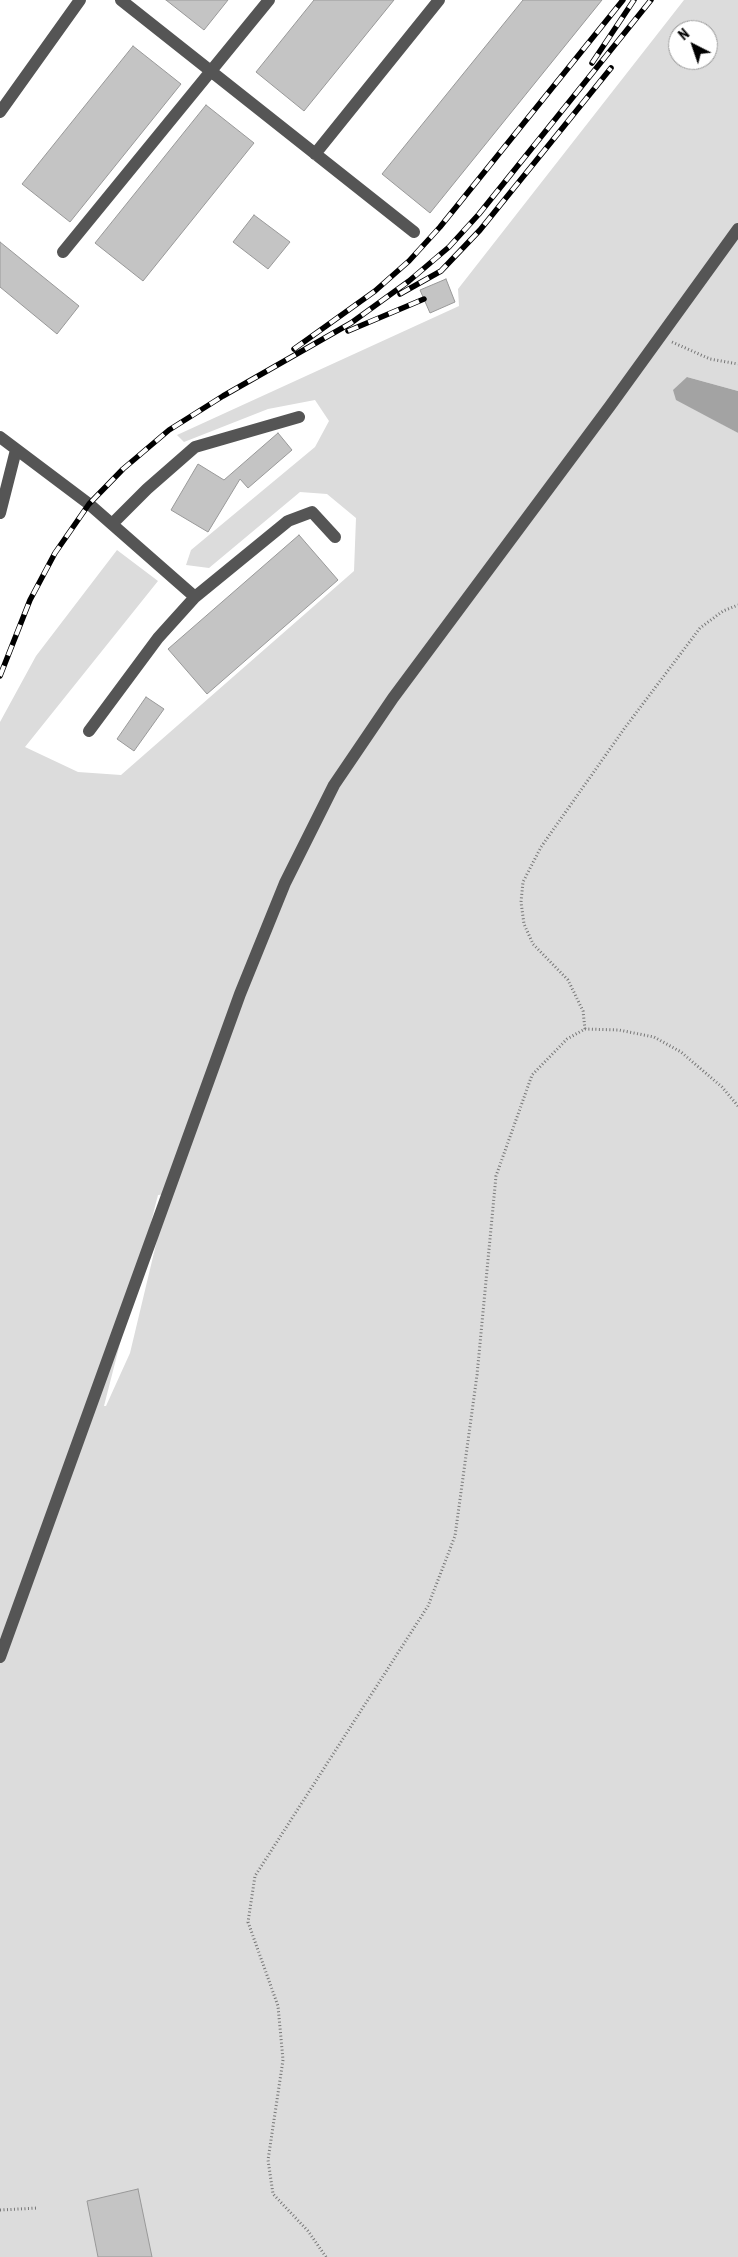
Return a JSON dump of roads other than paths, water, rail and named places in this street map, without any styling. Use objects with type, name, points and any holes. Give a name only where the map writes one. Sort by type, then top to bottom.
[{"type":"street","points":[[0,112],[80,0]]},
{"type":"street","points":[[121,0],[414,232]]},
{"type":"street","points":[[63,252],[269,0]]},
{"type":"street","points":[[315,154],[439,0]]},
{"type":"street","points":[[0,1657],[240,994],[285,883],[334,785],[393,698],[738,229]]},
{"type":"street","points":[[112,524],[147,489],[195,447],[299,418]]},
{"type":"street","points":[[0,437],[89,504],[195,597]]},
{"type":"street","points":[[0,514],[16,450]]},
{"type":"street","points":[[89,731],[158,638],[195,597],[288,520],[312,512],[335,537]]},
{"type":"railway","points":[[294,349],[375,291],[409,261],[440,227],[623,0]]},
{"type":"railway","points":[[592,63],[634,0]]},
{"type":"railway","points":[[0,676],[30,600],[55,553],[89,504],[123,469],[169,430],[223,396],[351,323],[409,281],[449,247],[479,214],[651,0]]},
{"type":"railway","points":[[400,294],[441,271],[480,230],[611,68]]},
{"type":"railway","points":[[348,331],[424,299]]}]
